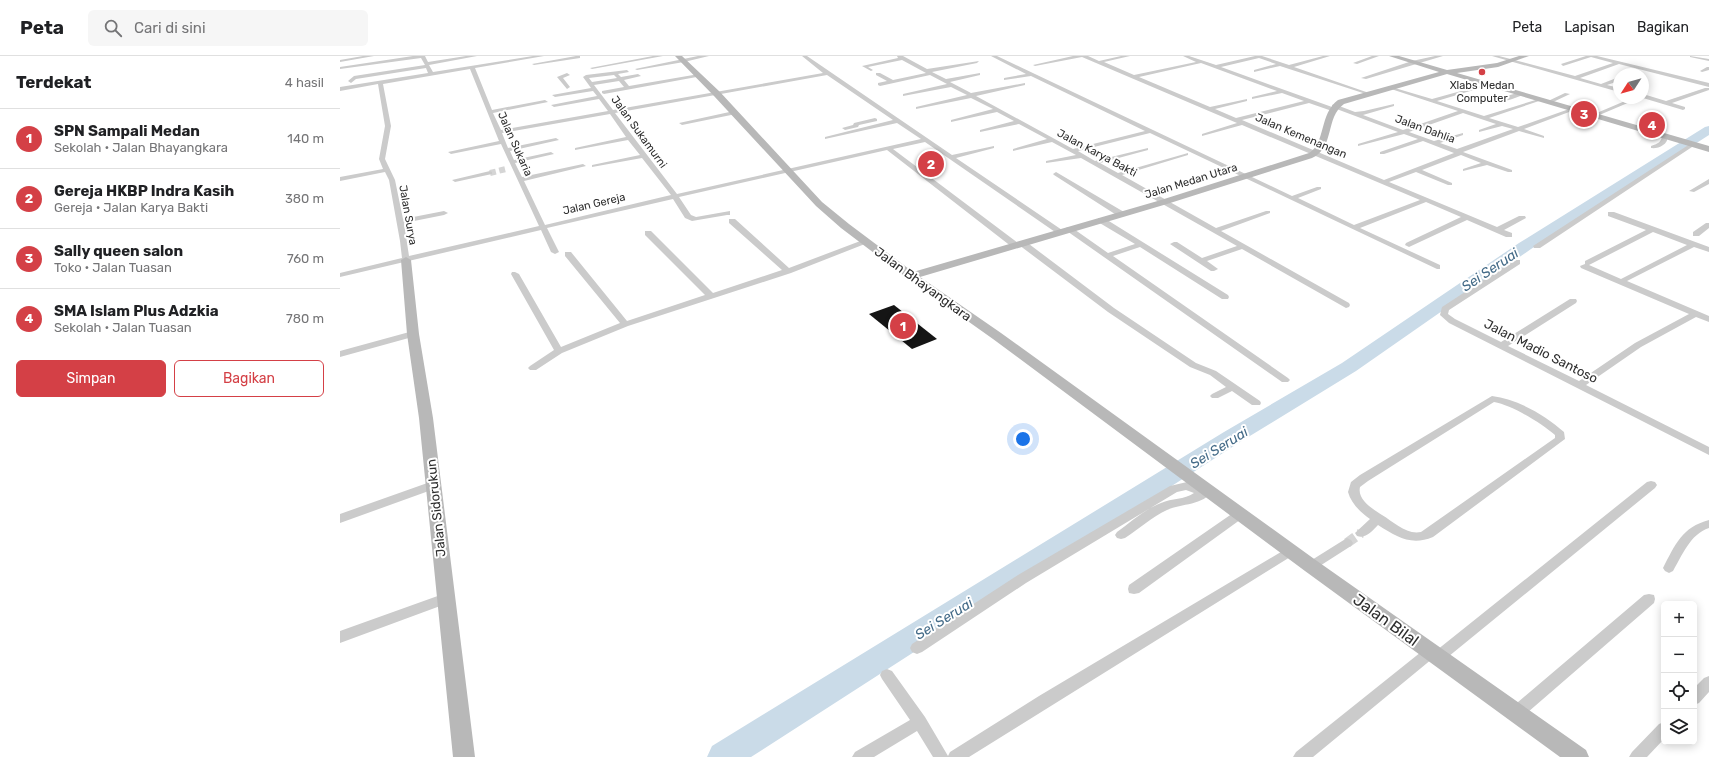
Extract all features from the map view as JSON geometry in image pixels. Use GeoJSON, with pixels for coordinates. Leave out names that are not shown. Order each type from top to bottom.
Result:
{"type":"FeatureCollection","features":[{"type":"Feature","properties":{"kind":"street"},"geometry":{"type":"LineString","coordinates":[[340,60],[372,56]]}},
{"type":"Feature","properties":{"kind":"street"},"geometry":{"type":"LineString","coordinates":[[340,73],[475,56]]}},
{"type":"Feature","properties":{"kind":"street"},"geometry":{"type":"LineString","coordinates":[[340,89],[542,56]]}},
{"type":"Feature","properties":{"kind":"street"},"geometry":{"type":"LineString","coordinates":[[527,59],[530,64],[533,64],[579,58],[578,56]]}},
{"type":"Feature","properties":{"kind":"street"},"geometry":{"type":"LineString","coordinates":[[592,68],[661,56]]}},
{"type":"Feature","properties":{"kind":"street"},"geometry":{"type":"LineString","coordinates":[[636,69],[682,59],[707,56]]}},
{"type":"Feature","properties":{"kind":"street"},"geometry":{"type":"LineString","coordinates":[[806,56],[826,74],[1106,256],[1285,380]]}},
{"type":"Feature","properties":{"kind":"street"},"geometry":{"type":"LineString","coordinates":[[993,56],[1437,267]]}},
{"type":"Feature","properties":{"kind":"street"},"geometry":{"type":"LineString","coordinates":[[1035,65],[1080,56]]}},
{"type":"Feature","properties":{"kind":"street"},"geometry":{"type":"LineString","coordinates":[[1099,59],[1128,56]]}},
{"type":"Feature","properties":{"kind":"street"},"geometry":{"type":"LineString","coordinates":[[1187,57],[1199,56]]}},
{"type":"Feature","properties":{"kind":"street"},"geometry":{"type":"LineString","coordinates":[[1216,67],[1258,56],[1367,94]]}},
{"type":"Feature","properties":{"kind":"street"},"geometry":{"type":"LineString","coordinates":[[1288,67],[1328,56]]}},
{"type":"Feature","properties":{"kind":"street"},"geometry":{"type":"LineString","coordinates":[[1355,63],[1377,56]]}},
{"type":"Feature","properties":{"kind":"street"},"geometry":{"type":"LineString","coordinates":[[1392,56],[1709,149]]}},
{"type":"Feature","properties":{"kind":"street"},"geometry":{"type":"LineString","coordinates":[[1364,78],[1414,62],[1441,56]]}},
{"type":"Feature","properties":{"kind":"street"},"geometry":{"type":"LineString","coordinates":[[1494,56],[1613,88]]}},
{"type":"Feature","properties":{"kind":"street"},"geometry":{"type":"LineString","coordinates":[[1315,154],[1319,149],[1333,107],[1340,102],[1447,72],[1498,65],[1526,56]]}},
{"type":"Feature","properties":{"kind":"street"},"geometry":{"type":"LineString","coordinates":[[1563,65],[1591,56],[1708,87]]}},
{"type":"Feature","properties":{"kind":"street"},"geometry":{"type":"LineString","coordinates":[[1608,60],[1622,56]]}},
{"type":"Feature","properties":{"kind":"street"},"geometry":{"type":"LineString","coordinates":[[1692,56],[1709,60]]}},
{"type":"Feature","properties":{"kind":"street"},"geometry":{"type":"LineString","coordinates":[[871,70],[864,66],[901,57]]}},
{"type":"Feature","properties":{"kind":"street","name":"Jalan Karya Bakti"},"geometry":{"type":"LineString","coordinates":[[901,57],[1117,175],[1346,305]]}},
{"type":"Feature","properties":{"kind":"street","name":"Jalan Kemenangan"},"geometry":{"type":"LineString","coordinates":[[1087,57],[1099,59],[1134,77],[1509,235]]}},
{"type":"Feature","properties":{"kind":"street","name":"Jalan Dahlia"},"geometry":{"type":"LineString","coordinates":[[1187,57],[1309,101],[1355,113],[1510,171]]}},
{"type":"Feature","properties":{"kind":"street","name":"Jalan Bhayangkara"},"geometry":{"type":"LineString","coordinates":[[682,59],[717,94],[818,204],[911,276],[997,336],[1202,487]]}},
{"type":"Feature","properties":{"kind":"street"},"geometry":{"type":"LineString","coordinates":[[340,68],[426,62]]}},
{"type":"Feature","properties":{"kind":"street"},"geometry":{"type":"LineString","coordinates":[[426,62],[431,74]]}},
{"type":"Feature","properties":{"kind":"street"},"geometry":{"type":"LineString","coordinates":[[351,81],[354,78],[426,62]]}},
{"type":"Feature","properties":{"kind":"street"},"geometry":{"type":"LineString","coordinates":[[880,84],[977,62]]}},
{"type":"Feature","properties":{"kind":"street"},"geometry":{"type":"LineString","coordinates":[[1134,77],[1201,62]]}},
{"type":"Feature","properties":{"kind":"street"},"geometry":{"type":"LineString","coordinates":[[1575,78],[1618,63]]}},
{"type":"Feature","properties":{"kind":"street"},"geometry":{"type":"LineString","coordinates":[[1256,70],[1281,64]]}},
{"type":"Feature","properties":{"kind":"street","name":"Jalan Sukaria"},"geometry":{"type":"LineString","coordinates":[[472,68],[506,150],[555,252]]}},
{"type":"Feature","properties":{"kind":"street"},"geometry":{"type":"LineString","coordinates":[[1702,71],[1709,68]]}},
{"type":"Feature","properties":{"kind":"street"},"geometry":{"type":"LineString","coordinates":[[592,84],[586,77],[627,71]]}},
{"type":"Feature","properties":{"kind":"street"},"geometry":{"type":"LineString","coordinates":[[611,73],[615,73],[628,88]]}},
{"type":"Feature","properties":{"kind":"street"},"geometry":{"type":"LineString","coordinates":[[567,74],[560,77],[567,87]]}},
{"type":"Feature","properties":{"kind":"street"},"geometry":{"type":"LineString","coordinates":[[499,132],[826,74]]}},
{"type":"Feature","properties":{"kind":"street"},"geometry":{"type":"LineString","coordinates":[[878,74],[891,81]]}},
{"type":"Feature","properties":{"kind":"street"},"geometry":{"type":"LineString","coordinates":[[945,81],[978,74]]}},
{"type":"Feature","properties":{"kind":"street"},"geometry":{"type":"LineString","coordinates":[[1006,79],[1032,74]]}},
{"type":"Feature","properties":{"kind":"street"},"geometry":{"type":"LineString","coordinates":[[552,90],[638,76]]}},
{"type":"Feature","properties":{"kind":"street"},"geometry":{"type":"LineString","coordinates":[[554,105],[603,95],[628,88],[699,76]]}},
{"type":"Feature","properties":{"kind":"street"},"geometry":{"type":"LineString","coordinates":[[1602,85],[1613,81]]}},
{"type":"Feature","properties":{"kind":"street","name":"Jalan Surya"},"geometry":{"type":"LineString","coordinates":[[380,82],[388,126],[382,159],[392,180],[406,260]]}},
{"type":"Feature","properties":{"kind":"street"},"geometry":{"type":"LineString","coordinates":[[555,95],[592,84]]}},
{"type":"Feature","properties":{"kind":"street","name":"Jalan Sukamurni"},"geometry":{"type":"LineString","coordinates":[[592,84],[603,95],[611,111],[630,138],[690,218],[698,219],[727,213]]}},
{"type":"Feature","properties":{"kind":"street"},"geometry":{"type":"LineString","coordinates":[[918,108],[1023,84]]}},
{"type":"Feature","properties":{"kind":"street"},"geometry":{"type":"LineString","coordinates":[[1434,100],[1488,84]]}},
{"type":"Feature","properties":{"kind":"street"},"geometry":{"type":"LineString","coordinates":[[905,95],[952,85]]}},
{"type":"Feature","properties":{"kind":"street"},"geometry":{"type":"LineString","coordinates":[[1666,103],[1708,87]]}},
{"type":"Feature","properties":{"kind":"street"},"geometry":{"type":"LineString","coordinates":[[1390,88],[1542,138]]}},
{"type":"Feature","properties":{"kind":"street"},"geometry":{"type":"LineString","coordinates":[[1254,98],[1282,91]]}},
{"type":"Feature","properties":{"kind":"street"},"geometry":{"type":"LineString","coordinates":[[1427,99],[1453,92]]}},
{"type":"Feature","properties":{"kind":"street"},"geometry":{"type":"LineString","coordinates":[[1491,100],[1500,100],[1521,94]]}},
{"type":"Feature","properties":{"kind":"street"},"geometry":{"type":"LineString","coordinates":[[1549,102],[1567,94]]}},
{"type":"Feature","properties":{"kind":"street"},"geometry":{"type":"LineString","coordinates":[[1649,98],[1683,108]]}},
{"type":"Feature","properties":{"kind":"street"},"geometry":{"type":"LineString","coordinates":[[1483,118],[1540,99]]}},
{"type":"Feature","properties":{"kind":"street"},"geometry":{"type":"LineString","coordinates":[[1209,109],[1246,100]]}},
{"type":"Feature","properties":{"kind":"street"},"geometry":{"type":"LineString","coordinates":[[1204,135],[1239,121],[1309,101]]}},
{"type":"Feature","properties":{"kind":"street"},"geometry":{"type":"LineString","coordinates":[[490,112],[545,102]]}},
{"type":"Feature","properties":{"kind":"street"},"geometry":{"type":"LineString","coordinates":[[1595,115],[1622,104]]}},
{"type":"Feature","properties":{"kind":"street"},"geometry":{"type":"LineString","coordinates":[[1355,113],[1364,113],[1392,105]]}},
{"type":"Feature","properties":{"kind":"street"},"geometry":{"type":"LineString","coordinates":[[1384,182],[1574,109]]}},
{"type":"Feature","properties":{"kind":"street"},"geometry":{"type":"LineString","coordinates":[[953,121],[997,110]]}},
{"type":"Feature","properties":{"kind":"street"},"geometry":{"type":"LineString","coordinates":[[1360,145],[1463,111]]}},
{"type":"Feature","properties":{"kind":"street"},"geometry":{"type":"LineString","coordinates":[[682,123],[734,113]]}},
{"type":"Feature","properties":{"kind":"street"},"geometry":{"type":"LineString","coordinates":[[892,116],[827,135],[898,120]]}},
{"type":"Feature","properties":{"kind":"street"},"geometry":{"type":"LineString","coordinates":[[982,131],[1018,122]]}},
{"type":"Feature","properties":{"kind":"street"},"geometry":{"type":"LineString","coordinates":[[1481,131],[1501,124]]}},
{"type":"Feature","properties":{"kind":"street"},"geometry":{"type":"LineString","coordinates":[[1200,128],[1211,132]]}},
{"type":"Feature","properties":{"kind":"street"},"geometry":{"type":"LineString","coordinates":[[1071,151],[1151,131]]}},
{"type":"Feature","properties":{"kind":"street"},"geometry":{"type":"LineString","coordinates":[[1434,143],[1461,134]]}},
{"type":"Feature","properties":{"kind":"street"},"geometry":{"type":"LineString","coordinates":[[1653,148],[1665,140],[1665,136]]}},
{"type":"Feature","properties":{"kind":"street"},"geometry":{"type":"LineString","coordinates":[[577,149],[630,138]]}},
{"type":"Feature","properties":{"kind":"street"},"geometry":{"type":"LineString","coordinates":[[1382,153],[1423,139]]}},
{"type":"Feature","properties":{"kind":"street"},"geometry":{"type":"LineString","coordinates":[[506,150],[556,140]]}},
{"type":"Feature","properties":{"kind":"street","name":"Jalan Gereja"},"geometry":{"type":"LineString","coordinates":[[340,275],[787,170],[926,140]]}},
{"type":"Feature","properties":{"kind":"street"},"geometry":{"type":"LineString","coordinates":[[1015,150],[1051,140]]}},
{"type":"Feature","properties":{"kind":"street"},"geometry":{"type":"LineString","coordinates":[[451,152],[503,142]]}},
{"type":"Feature","properties":{"kind":"street"},"geometry":{"type":"LineString","coordinates":[[1537,246],[1692,144]]}},
{"type":"Feature","properties":{"kind":"street"},"geometry":{"type":"LineString","coordinates":[[952,157],[992,146]]}},
{"type":"Feature","properties":{"kind":"street"},"geometry":{"type":"LineString","coordinates":[[888,148],[1111,310],[1193,365],[1213,373],[1256,403]]}},
{"type":"Feature","properties":{"kind":"street"},"geometry":{"type":"LineString","coordinates":[[1094,163],[1146,149]]}},
{"type":"Feature","properties":{"kind":"street"},"geometry":{"type":"LineString","coordinates":[[506,169],[513,165],[551,154]]}},
{"type":"Feature","properties":{"kind":"street"},"geometry":{"type":"LineString","coordinates":[[1117,175],[1186,154]]}},
{"type":"Feature","properties":{"kind":"street","name":"Jalan Medan Utara"},"geometry":{"type":"LineString","coordinates":[[911,276],[1164,202],[1315,154]]}},
{"type":"Feature","properties":{"kind":"street"},"geometry":{"type":"LineString","coordinates":[[594,166],[644,156]]}},
{"type":"Feature","properties":{"kind":"street"},"geometry":{"type":"LineString","coordinates":[[1048,162],[1080,156]]}},
{"type":"Feature","properties":{"kind":"street"},"geometry":{"type":"LineString","coordinates":[[1464,170],[1486,162]]}},
{"type":"Feature","properties":{"kind":"street"},"geometry":{"type":"LineString","coordinates":[[520,180],[583,166]]}},
{"type":"Feature","properties":{"kind":"street"},"geometry":{"type":"LineString","coordinates":[[340,179],[386,170]]}},
{"type":"Feature","properties":{"kind":"street"},"geometry":{"type":"LineString","coordinates":[[1416,170],[1450,184]]}},
{"type":"Feature","properties":{"kind":"street"},"geometry":{"type":"LineString","coordinates":[[455,180],[490,173]]}},
{"type":"Feature","properties":{"kind":"street"},"geometry":{"type":"LineString","coordinates":[[1056,174],[1121,214]]}},
{"type":"Feature","properties":{"kind":"street"},"geometry":{"type":"LineString","coordinates":[[1692,191],[1709,181]]}},
{"type":"Feature","properties":{"kind":"street"},"geometry":{"type":"LineString","coordinates":[[1292,198],[1319,188]]}},
{"type":"Feature","properties":{"kind":"street"},"geometry":{"type":"LineString","coordinates":[[1355,227],[1426,200]]}},
{"type":"Feature","properties":{"kind":"street"},"geometry":{"type":"LineString","coordinates":[[1215,231],[1268,212]]}},
{"type":"Feature","properties":{"kind":"street"},"geometry":{"type":"LineString","coordinates":[[400,222],[444,213]]}},
{"type":"Feature","properties":{"kind":"street"},"geometry":{"type":"LineString","coordinates":[[1611,214],[1709,250]]}},
{"type":"Feature","properties":{"kind":"street"},"geometry":{"type":"LineString","coordinates":[[1407,243],[1464,215]]}},
{"type":"Feature","properties":{"kind":"street"},"geometry":{"type":"LineString","coordinates":[[1498,230],[1522,218]]}},
{"type":"Feature","properties":{"kind":"street"},"geometry":{"type":"LineString","coordinates":[[1101,220],[1225,297]]}},
{"type":"Feature","properties":{"kind":"street"},"geometry":{"type":"LineString","coordinates":[[732,221],[788,271]]}},
{"type":"Feature","properties":{"kind":"street"},"geometry":{"type":"LineString","coordinates":[[1696,234],[1709,224]]}},
{"type":"Feature","properties":{"kind":"street"},"geometry":{"type":"LineString","coordinates":[[1653,229],[1588,264],[1709,319]]}},
{"type":"Feature","properties":{"kind":"street"},"geometry":{"type":"LineString","coordinates":[[648,233],[711,296]]}},
{"type":"Feature","properties":{"kind":"street"},"geometry":{"type":"LineString","coordinates":[[533,368],[559,351],[625,324],[788,271],[866,242]]}},
{"type":"Feature","properties":{"kind":"street"},"geometry":{"type":"LineString","coordinates":[[1174,244],[1214,270]]}},
{"type":"Feature","properties":{"kind":"street"},"geometry":{"type":"LineString","coordinates":[[1584,266],[1625,280],[1694,244]]}},
{"type":"Feature","properties":{"kind":"street"},"geometry":{"type":"LineString","coordinates":[[1106,256],[1140,245]]}},
{"type":"Feature","properties":{"kind":"street"},"geometry":{"type":"LineString","coordinates":[[1200,261],[1242,247]]}},
{"type":"Feature","properties":{"kind":"street"},"geometry":{"type":"LineString","coordinates":[[568,254],[625,324]]}},
{"type":"Feature","properties":{"kind":"street","name":"Jalan Sidorukun"},"geometry":{"type":"LineString","coordinates":[[406,260],[413,334],[426,418],[464,757]]}},
{"type":"Feature","properties":{"kind":"street","name":"Jalan Madio Santoso"},"geometry":{"type":"LineString","coordinates":[[1517,262],[1446,309],[1444,315],[1452,321],[1709,451]]}},
{"type":"Feature","properties":{"kind":"street"},"geometry":{"type":"LineString","coordinates":[[515,274],[559,351]]}},
{"type":"Feature","properties":{"kind":"street"},"geometry":{"type":"LineString","coordinates":[[1502,346],[1572,301]]}},
{"type":"Feature","properties":{"kind":"street"},"geometry":{"type":"LineString","coordinates":[[1580,385],[1638,345],[1696,313]]}},
{"type":"Feature","properties":{"kind":"street"},"geometry":{"type":"LineString","coordinates":[[340,354],[413,334]]}},
{"type":"Feature","properties":{"kind":"street"},"geometry":{"type":"LineString","coordinates":[[1215,396],[1233,387]]}},
{"type":"Feature","properties":{"kind":"street"},"geometry":{"type":"LineString","coordinates":[[1495,399],[1507,402],[1552,427],[1560,434],[1560,439],[1429,534],[1422,537],[1407,535],[1392,528],[1379,518],[1361,506],[1356,500],[1354,495],[1355,485],[1489,401],[1495,399]]}},
{"type":"Feature","properties":{"kind":"street"},"geometry":{"type":"LineString","coordinates":[[340,519],[433,485]]}},
{"type":"Feature","properties":{"kind":"street"},"geometry":{"type":"LineString","coordinates":[[1302,757],[1651,485]]}},
{"type":"Feature","properties":{"kind":"street"},"geometry":{"type":"LineString","coordinates":[[917,648],[1022,579],[1174,489],[1187,486],[1202,487]]}},
{"type":"Feature","properties":{"kind":"street"},"geometry":{"type":"LineString","coordinates":[[1121,535],[1165,506],[1192,500],[1202,487]]}},
{"type":"Feature","properties":{"kind":"street","name":"Jalan Bilal"},"geometry":{"type":"LineString","coordinates":[[1202,487],[1578,757]]}},
{"type":"Feature","properties":{"kind":"street"},"geometry":{"type":"LineString","coordinates":[[1134,589],[1240,514]]}},
{"type":"Feature","properties":{"kind":"street"},"geometry":{"type":"LineString","coordinates":[[1361,532],[1379,518]]}},
{"type":"Feature","properties":{"kind":"street"},"geometry":{"type":"LineString","coordinates":[[1670,568],[1689,534],[1703,525],[1709,524]]}},
{"type":"Feature","properties":{"kind":"street"},"geometry":{"type":"LineString","coordinates":[[1311,566],[1347,543]]}},
{"type":"Feature","properties":{"kind":"street"},"geometry":{"type":"LineString","coordinates":[[955,757],[1044,701],[1291,551]]}},
{"type":"Feature","properties":{"kind":"street"},"geometry":{"type":"LineString","coordinates":[[340,637],[446,598]]}},
{"type":"Feature","properties":{"kind":"street"},"geometry":{"type":"LineString","coordinates":[[1516,713],[1649,599]]}},
{"type":"Feature","properties":{"kind":"street"},"geometry":{"type":"LineString","coordinates":[[887,675],[920,722],[941,757]]}},
{"type":"Feature","properties":{"kind":"street"},"geometry":{"type":"LineString","coordinates":[[1697,695],[1709,682]]}},
{"type":"Feature","properties":{"kind":"street"},"geometry":{"type":"LineString","coordinates":[[860,757],[920,722]]}},
{"type":"Feature","properties":{"kind":"street"},"geometry":{"type":"LineString","coordinates":[[1637,757],[1661,732]]}},
{"type":"Feature","properties":{"kind":"building"},"geometry":{"type":"Polygon","coordinates":[[[894,305],[937,339],[912,349],[869,314],[894,305]]]}},
{"type":"Feature","properties":{"kind":"waterway","name":"Sei Seruai"},"geometry":{"type":"LineString","coordinates":[[723,757],[1232,437],[1349,367],[1525,246],[1709,130]]}},
{"type":"Feature","properties":{"kind":"tunnel"},"geometry":{"type":"LineString","coordinates":[[490,173],[506,169]]}},
{"type":"Feature","properties":{"kind":"tunnel"},"geometry":{"type":"LineString","coordinates":[[1347,543],[1361,533]]}},
{"type":"Feature","properties":{"kind":"place","name":"Xlabs Medan Computer"},"geometry":{"type":"Point","coordinates":[1482,72]}},
{"type":"Feature","properties":{"kind":"place","name":"Sally queen salon"},"geometry":{"type":"Point","coordinates":[1584,114]}},
{"type":"Feature","properties":{"kind":"place","name":"SMA Islam Plus Adzkia"},"geometry":{"type":"Point","coordinates":[1652,125]}},
{"type":"Feature","properties":{"kind":"place","name":"Gereja HKBP Indra Kasih"},"geometry":{"type":"Point","coordinates":[931,164]}},
{"type":"Feature","properties":{"kind":"place","name":"SPN Sampali Medan"},"geometry":{"type":"Point","coordinates":[903,326]}}]}
